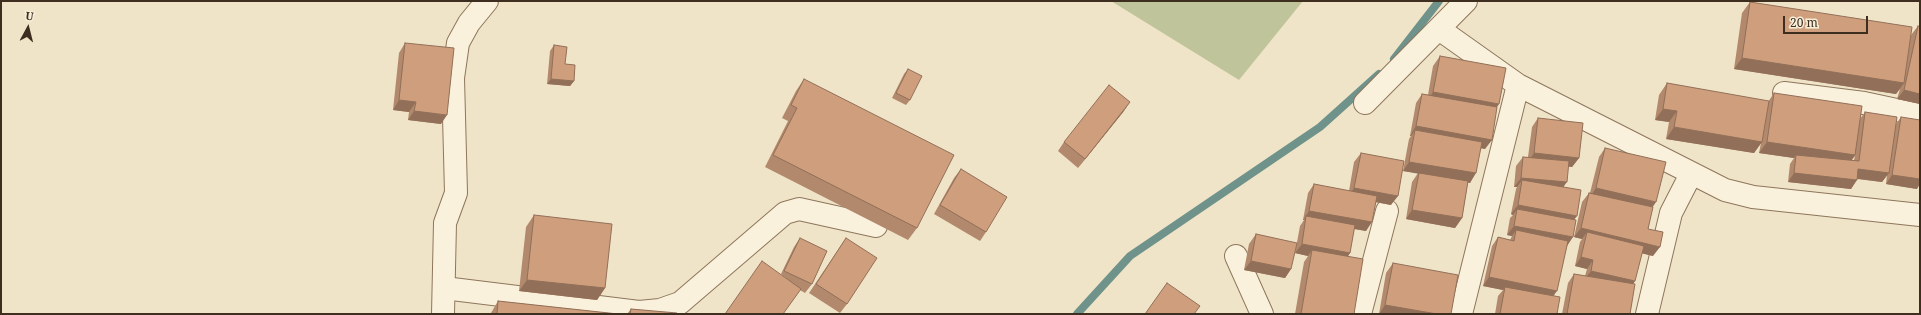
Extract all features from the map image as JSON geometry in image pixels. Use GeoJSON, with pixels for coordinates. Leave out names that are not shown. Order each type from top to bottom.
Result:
{"type":"FeatureCollection","features":[{"type":"Feature","properties":{"kind":"street"},"geometry":{"type":"LineString","coordinates":[[443,314],[445,223],[456,193],[453,78],[458,43],[469,23],[487,1]]}},
{"type":"Feature","properties":{"kind":"street"},"geometry":{"type":"LineString","coordinates":[[1365,103],[1439,30],[1466,1]]}},
{"type":"Feature","properties":{"kind":"street"},"geometry":{"type":"LineString","coordinates":[[1439,30],[1518,85],[1725,190],[1753,197],[1920,215]]}},
{"type":"Feature","properties":{"kind":"street"},"geometry":{"type":"LineString","coordinates":[[1461,314],[1518,85]]}},
{"type":"Feature","properties":{"kind":"street"},"geometry":{"type":"LineString","coordinates":[[1784,93],[1864,103],[1920,115]]}},
{"type":"Feature","properties":{"kind":"street"},"geometry":{"type":"LineString","coordinates":[[1647,314],[1671,212],[1691,174]]}},
{"type":"Feature","properties":{"kind":"street"},"geometry":{"type":"LineString","coordinates":[[444,288],[639,312],[660,310],[680,303],[785,213],[799,209],[876,226]]}},
{"type":"Feature","properties":{"kind":"street"},"geometry":{"type":"LineString","coordinates":[[1360,314],[1387,211]]}},
{"type":"Feature","properties":{"kind":"street"},"geometry":{"type":"LineString","coordinates":[[1236,256],[1262,314]]}},
{"type":"Feature","properties":{"kind":"green space"},"geometry":{"type":"Polygon","coordinates":[[[1111,1],[1303,1],[1239,80],[1111,1]]]}},
{"type":"Feature","properties":{"kind":"building"},"geometry":{"type":"Polygon","coordinates":[[[1750,2],[1912,27],[1904,83],[1742,58],[1750,2]]]}},
{"type":"Feature","properties":{"kind":"building"},"geometry":{"type":"Polygon","coordinates":[[[1918,26],[1920,27],[1920,94],[1904,90],[1918,26]]]}},
{"type":"Feature","properties":{"kind":"building"},"geometry":{"type":"Polygon","coordinates":[[[405,43],[454,48],[447,115],[414,111],[416,102],[399,100],[405,43]]]}},
{"type":"Feature","properties":{"kind":"building"},"geometry":{"type":"Polygon","coordinates":[[[554,45],[567,47],[565,64],[575,65],[574,81],[551,79],[554,45]]]}},
{"type":"Feature","properties":{"kind":"building"},"geometry":{"type":"Polygon","coordinates":[[[1440,56],[1506,68],[1499,104],[1433,92],[1440,56]]]}},
{"type":"Feature","properties":{"kind":"building"},"geometry":{"type":"Polygon","coordinates":[[[908,69],[922,76],[910,100],[896,93],[908,69]]]}},
{"type":"Feature","properties":{"kind":"building"},"geometry":{"type":"Polygon","coordinates":[[[804,79],[954,155],[917,228],[773,155],[797,108],[791,105],[804,79]]]}},
{"type":"Feature","properties":{"kind":"building"},"geometry":{"type":"Polygon","coordinates":[[[1667,83],[1769,101],[1762,142],[1674,127],[1677,111],[1663,109],[1667,83]]]}},
{"type":"Feature","properties":{"kind":"building"},"geometry":{"type":"Polygon","coordinates":[[[1109,85],[1130,102],[1085,159],[1064,142],[1109,85]]]}},
{"type":"Feature","properties":{"kind":"building"},"geometry":{"type":"Polygon","coordinates":[[[1774,93],[1862,106],[1855,155],[1767,142],[1774,93]]]}},
{"type":"Feature","properties":{"kind":"building"},"geometry":{"type":"Polygon","coordinates":[[[1422,94],[1497,107],[1492,140],[1416,126],[1422,94]]]}},
{"type":"Feature","properties":{"kind":"building"},"geometry":{"type":"Polygon","coordinates":[[[1865,112],[1897,117],[1889,173],[1858,169],[1857,180],[1794,173],[1796,155],[1859,161],[1865,112]]]}},
{"type":"Feature","properties":{"kind":"building"},"geometry":{"type":"Polygon","coordinates":[[[1901,117],[1920,120],[1920,179],[1892,175],[1901,117]]]}},
{"type":"Feature","properties":{"kind":"building"},"geometry":{"type":"Polygon","coordinates":[[[1538,118],[1583,123],[1579,158],[1534,153],[1538,118]]]}},
{"type":"Feature","properties":{"kind":"building"},"geometry":{"type":"Polygon","coordinates":[[[1415,130],[1482,142],[1476,173],[1409,162],[1415,130]]]}},
{"type":"Feature","properties":{"kind":"building"},"geometry":{"type":"Polygon","coordinates":[[[1605,148],[1666,162],[1656,202],[1596,188],[1605,148]]]}},
{"type":"Feature","properties":{"kind":"building"},"geometry":{"type":"Polygon","coordinates":[[[1361,153],[1404,161],[1398,196],[1354,188],[1361,153]]]}},
{"type":"Feature","properties":{"kind":"building"},"geometry":{"type":"Polygon","coordinates":[[[1523,157],[1569,161],[1567,182],[1521,178],[1523,157]]]}},
{"type":"Feature","properties":{"kind":"building"},"geometry":{"type":"Polygon","coordinates":[[[961,169],[1007,197],[986,232],[940,205],[961,169]]]}},
{"type":"Feature","properties":{"kind":"building"},"geometry":{"type":"Polygon","coordinates":[[[1419,173],[1468,181],[1462,218],[1412,210],[1419,173]]]}},
{"type":"Feature","properties":{"kind":"building"},"geometry":{"type":"Polygon","coordinates":[[[1522,180],[1581,190],[1577,216],[1518,205],[1522,180]]]}},
{"type":"Feature","properties":{"kind":"building"},"geometry":{"type":"Polygon","coordinates":[[[1314,184],[1377,196],[1372,222],[1309,211],[1314,184]]]}},
{"type":"Feature","properties":{"kind":"building"},"geometry":{"type":"Polygon","coordinates":[[[1589,193],[1653,207],[1648,229],[1663,232],[1660,247],[1581,228],[1589,193]]]}},
{"type":"Feature","properties":{"kind":"building"},"geometry":{"type":"Polygon","coordinates":[[[1517,209],[1576,220],[1573,237],[1514,226],[1517,209]]]}},
{"type":"Feature","properties":{"kind":"building"},"geometry":{"type":"Polygon","coordinates":[[[534,215],[612,224],[605,288],[527,280],[534,215]]]}},
{"type":"Feature","properties":{"kind":"building"},"geometry":{"type":"Polygon","coordinates":[[[1306,216],[1355,225],[1350,253],[1302,244],[1306,216]]]}},
{"type":"Feature","properties":{"kind":"building"},"geometry":{"type":"Polygon","coordinates":[[[1516,230],[1568,241],[1557,291],[1489,277],[1498,237],[1514,241],[1516,230]]]}},
{"type":"Feature","properties":{"kind":"building"},"geometry":{"type":"Polygon","coordinates":[[[1587,232],[1644,246],[1635,281],[1591,271],[1593,260],[1581,257],[1587,232]]]}},
{"type":"Feature","properties":{"kind":"building"},"geometry":{"type":"Polygon","coordinates":[[[1256,234],[1297,243],[1291,269],[1251,261],[1256,234]]]}},
{"type":"Feature","properties":{"kind":"building"},"geometry":{"type":"Polygon","coordinates":[[[800,238],[827,251],[812,284],[784,271],[800,238]]]}},
{"type":"Feature","properties":{"kind":"building"},"geometry":{"type":"Polygon","coordinates":[[[846,238],[877,258],[847,304],[816,284],[846,238]]]}},
{"type":"Feature","properties":{"kind":"building"},"geometry":{"type":"Polygon","coordinates":[[[1312,250],[1363,259],[1354,314],[1301,314],[1312,250]]]}},
{"type":"Feature","properties":{"kind":"building"},"geometry":{"type":"Polygon","coordinates":[[[762,261],[801,289],[783,314],[725,314],[762,261]]]}},
{"type":"Feature","properties":{"kind":"building"},"geometry":{"type":"Polygon","coordinates":[[[1393,263],[1458,275],[1451,314],[1437,314],[1385,305],[1393,263]]]}},
{"type":"Feature","properties":{"kind":"building"},"geometry":{"type":"Polygon","coordinates":[[[1574,274],[1635,284],[1630,314],[1567,314],[1574,274]]]}},
{"type":"Feature","properties":{"kind":"building"},"geometry":{"type":"Polygon","coordinates":[[[1167,283],[1200,306],[1194,314],[1145,314],[1167,283]]]}},
{"type":"Feature","properties":{"kind":"building"},"geometry":{"type":"Polygon","coordinates":[[[1505,287],[1560,297],[1557,314],[1500,314],[1505,287]]]}},
{"type":"Feature","properties":{"kind":"building"},"geometry":{"type":"Polygon","coordinates":[[[498,301],[618,314],[497,314],[498,301]]]}},
{"type":"Feature","properties":{"kind":"building"},"geometry":{"type":"Polygon","coordinates":[[[631,309],[677,313],[677,314],[630,314],[631,309]]]}},
{"type":"Feature","properties":{"kind":"waterway"},"geometry":{"type":"LineString","coordinates":[[1394,59],[1439,1]]}},
{"type":"Feature","properties":{"kind":"waterway"},"geometry":{"type":"LineString","coordinates":[[1077,314],[1130,256],[1320,127],[1379,74]]}}]}
